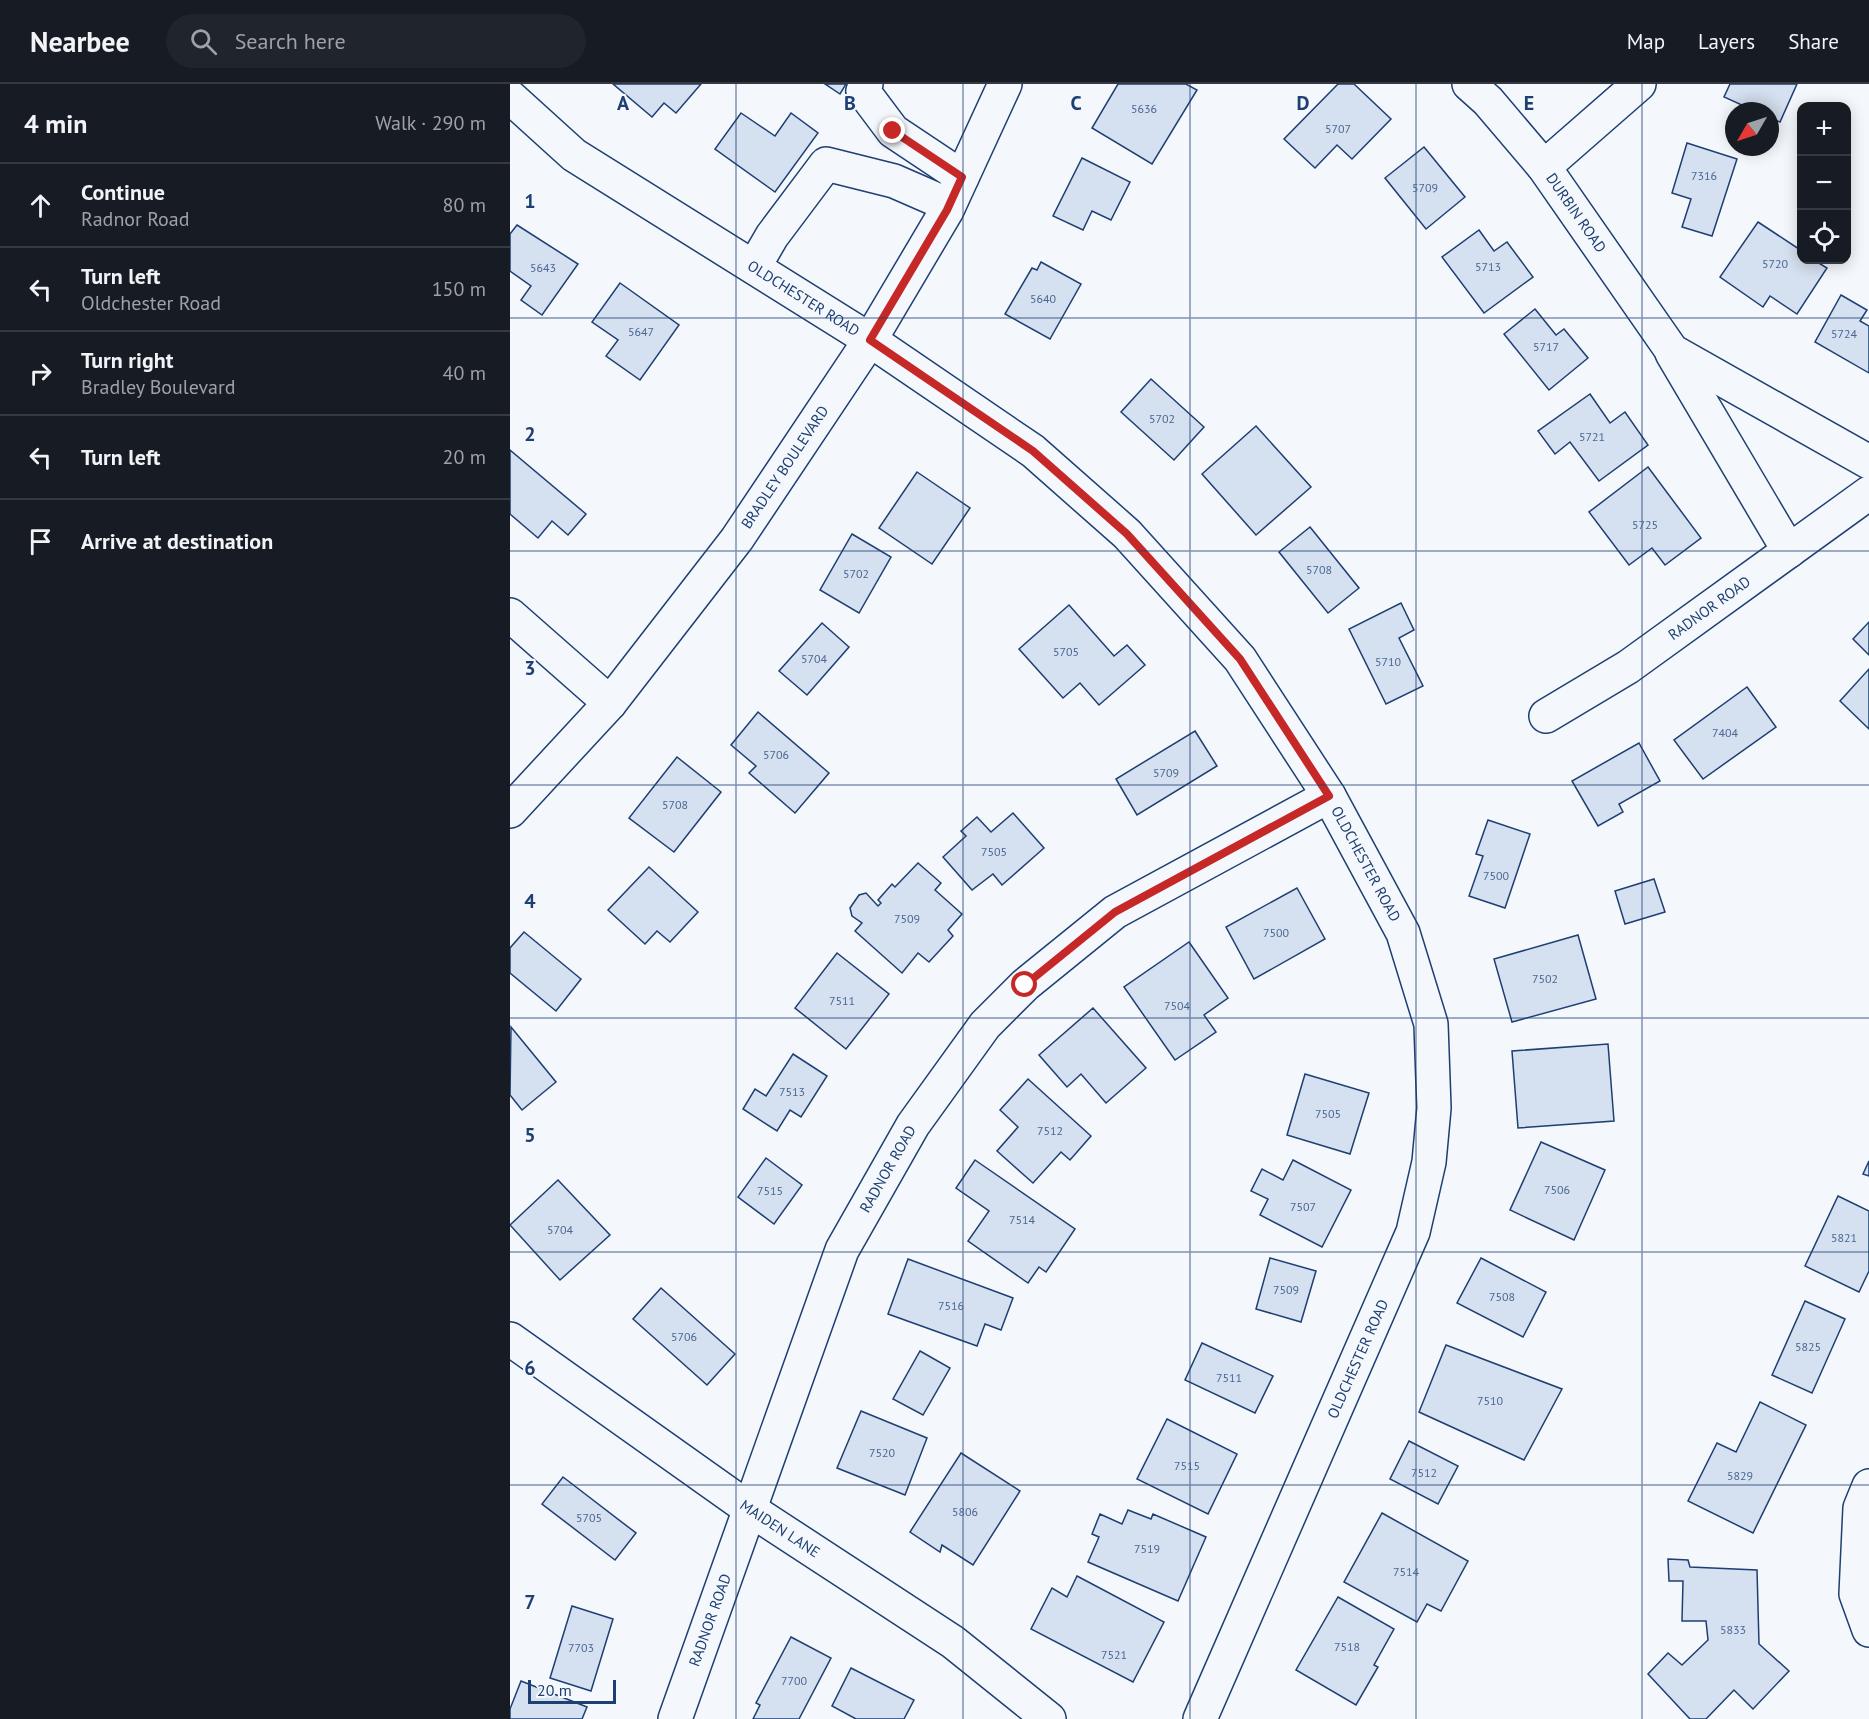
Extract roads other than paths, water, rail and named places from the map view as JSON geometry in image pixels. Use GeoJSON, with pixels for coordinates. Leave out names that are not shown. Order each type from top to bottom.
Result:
{"type":"FeatureCollection","features":[{"type":"Feature","properties":{"kind":"street"},"geometry":{"type":"LineString","coordinates":[[866,84],[863,91],[893,131],[956,191]]}},
{"type":"Feature","properties":{"kind":"street","name":"BRADLEY BOULEVARD"},"geometry":{"type":"LineString","coordinates":[[510,812],[610,703],[737,539],[870,340],[956,191],[1005,84]]}},
{"type":"Feature","properties":{"kind":"street","name":"DURBIN ROAD"},"geometry":{"type":"LineString","coordinates":[[1469,84],[1488,101],[1544,167],[1671,351],[1789,551]]}},
{"type":"Feature","properties":{"kind":"street"},"geometry":{"type":"LineString","coordinates":[[1544,167],[1639,84]]}},
{"type":"Feature","properties":{"kind":"street","name":"OLDCHESTER ROAD"},"geometry":{"type":"LineString","coordinates":[[510,97],[574,155],[870,340],[1033,451],[1127,534],[1240,659],[1329,796],[1404,933],[1431,1024],[1434,1108],[1429,1162],[1413,1232],[1200,1719]]}},
{"type":"Feature","properties":{"kind":"street"},"geometry":{"type":"LineString","coordinates":[[754,267],[772,236],[826,164],[894,181],[956,191]]}},
{"type":"Feature","properties":{"kind":"street","name":"DURBIN ROAD"},"geometry":{"type":"LineString","coordinates":[[1671,351],[1869,462]]}},
{"type":"Feature","properties":{"kind":"street","name":"RADNOR ROAD"},"geometry":{"type":"LineString","coordinates":[[1546,716],[1628,667],[1869,493]]}},
{"type":"Feature","properties":{"kind":"street"},"geometry":{"type":"LineString","coordinates":[[510,615],[610,703]]}},
{"type":"Feature","properties":{"kind":"street","name":"RADNOR ROAD"},"geometry":{"type":"LineString","coordinates":[[675,1719],[842,1250],[913,1125],[985,1025],[1025,985],[1115,912],[1329,796]]}},
{"type":"Feature","properties":{"kind":"street","name":"MAIDEN LANE"},"geometry":{"type":"LineString","coordinates":[[510,1339],[751,1510],[953,1642],[1049,1719]]}},
{"type":"Feature","properties":{"kind":"street"},"geometry":{"type":"LineString","coordinates":[[1869,1486],[1860,1508],[1856,1594],[1869,1630]]}}]}
